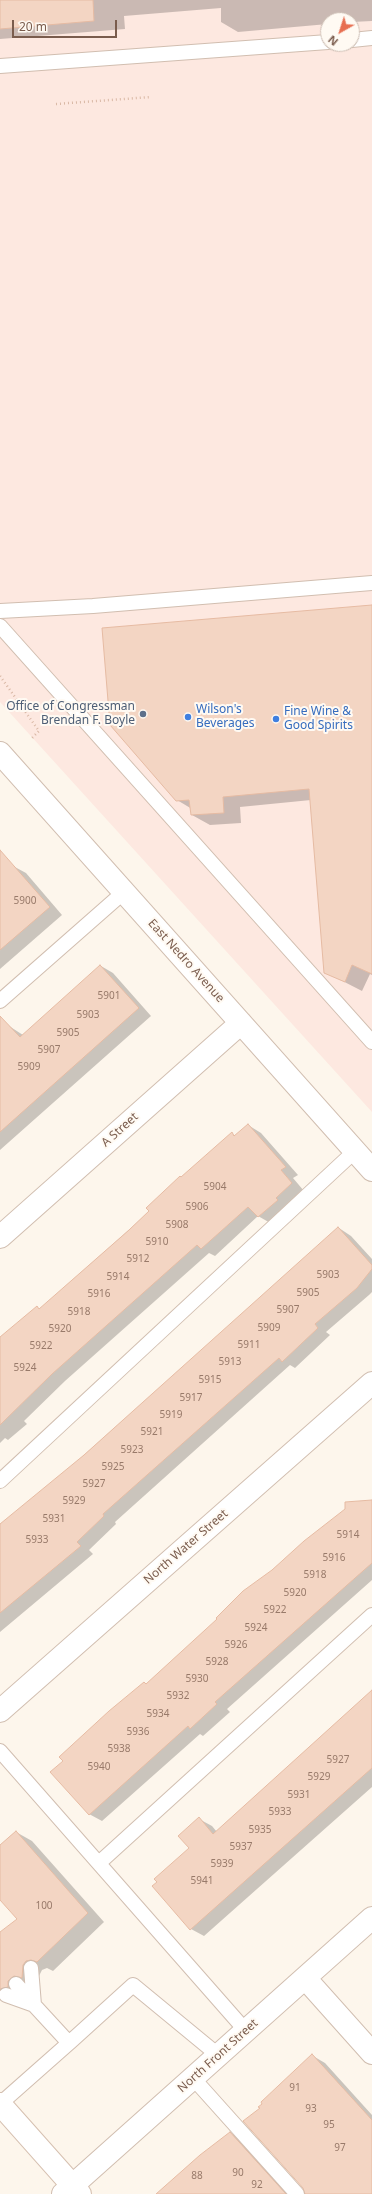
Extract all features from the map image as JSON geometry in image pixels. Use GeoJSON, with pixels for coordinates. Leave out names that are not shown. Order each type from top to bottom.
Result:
{"type":"FeatureCollection","features":[{"type":"Feature","properties":{"kind":"street","name":"East Nedro Avenue"},"geometry":{"type":"LineString","coordinates":[[3,762],[124,892],[372,1170]]}},
{"type":"Feature","properties":{"kind":"street","name":"A Street"},"geometry":{"type":"LineString","coordinates":[[0,1238],[241,1023]]}},
{"type":"Feature","properties":{"kind":"street","name":"North Water Street"},"geometry":{"type":"LineString","coordinates":[[0,1711],[372,1383]]}},
{"type":"Feature","properties":{"kind":"street","name":"North Front Street"},"geometry":{"type":"LineString","coordinates":[[72,2191],[218,2055],[372,1918]]}},
{"type":"Feature","properties":{"kind":"street"},"geometry":{"type":"LineString","coordinates":[[305,1978],[372,2053]]}},
{"type":"Feature","properties":{"kind":"street"},"geometry":{"type":"LineString","coordinates":[[0,2104],[72,2191]]}},
{"type":"Feature","properties":{"kind":"lane"},"geometry":{"type":"LineString","coordinates":[[360,39],[372,38]]}},
{"type":"Feature","properties":{"kind":"lane"},"geometry":{"type":"LineString","coordinates":[[0,66],[320,43]]}},
{"type":"Feature","properties":{"kind":"lane"},"geometry":{"type":"LineString","coordinates":[[0,611],[93,606],[372,583]]}},
{"type":"Feature","properties":{"kind":"lane"},"geometry":{"type":"LineString","coordinates":[[0,626],[372,1042]]}},
{"type":"Feature","properties":{"kind":"lane"},"geometry":{"type":"LineString","coordinates":[[0,1001],[124,892]]}},
{"type":"Feature","properties":{"kind":"lane"},"geometry":{"type":"LineString","coordinates":[[0,1481],[355,1150]]}},
{"type":"Feature","properties":{"kind":"lane"},"geometry":{"type":"LineString","coordinates":[[99,1863],[372,1615]]}},
{"type":"Feature","properties":{"kind":"lane"},"geometry":{"type":"LineString","coordinates":[[0,1751],[246,2031]]}},
{"type":"Feature","properties":{"kind":"lane"},"geometry":{"type":"LineString","coordinates":[[31,1968],[34,2005]]}},
{"type":"Feature","properties":{"kind":"lane"},"geometry":{"type":"LineString","coordinates":[[16,1984],[68,2043]]}},
{"type":"Feature","properties":{"kind":"lane"},"geometry":{"type":"LineString","coordinates":[[0,2104],[133,1985],[218,2055]]}},
{"type":"Feature","properties":{"kind":"lane"},"geometry":{"type":"LineString","coordinates":[[6,1995],[34,2005]]}},
{"type":"Feature","properties":{"kind":"lane"},"geometry":{"type":"LineString","coordinates":[[194,2078],[297,2194]]}},
{"type":"Feature","properties":{"kind":"path"},"geometry":{"type":"LineString","coordinates":[[56,104],[151,97]]}},
{"type":"Feature","properties":{"kind":"path"},"geometry":{"type":"LineString","coordinates":[[0,676],[39,731],[31,739]]}},
{"type":"Feature","properties":{"kind":"shaded area"},"geometry":{"type":"Polygon","coordinates":[[[0,0],[372,0],[372,1112],[0,702],[0,0]]]}},
{"type":"Feature","properties":{"kind":"building"},"geometry":{"type":"Polygon","coordinates":[[[0,0],[93,0],[94,21],[0,29],[0,0]]]}},
{"type":"Feature","properties":{"kind":"building"},"geometry":{"type":"Polygon","coordinates":[[[372,605],[372,974],[352,965],[345,982],[324,973],[309,789],[223,797],[224,813],[191,815],[189,800],[176,801],[110,725],[102,628],[372,605]]]}},
{"type":"Feature","properties":{"kind":"building"},"geometry":{"type":"Polygon","coordinates":[[[0,850],[50,907],[0,950],[0,850]]]}},
{"type":"Feature","properties":{"kind":"building"},"geometry":{"type":"Polygon","coordinates":[[[100,965],[139,1008],[0,1132],[0,1016],[20,1037],[100,965]]]}},
{"type":"Feature","properties":{"kind":"building"},"geometry":{"type":"Polygon","coordinates":[[[248,1124],[286,1167],[281,1170],[292,1183],[276,1198],[278,1200],[258,1217],[248,1207],[201,1249],[197,1245],[52,1374],[0,1425],[0,1337],[37,1306],[39,1309],[129,1230],[149,1211],[146,1208],[180,1176],[181,1177],[232,1132],[234,1136],[248,1124]]]}},
{"type":"Feature","properties":{"kind":"building"},"geometry":{"type":"Polygon","coordinates":[[[338,1227],[372,1265],[372,1269],[357,1288],[315,1324],[318,1328],[282,1362],[279,1358],[103,1514],[104,1516],[77,1542],[81,1546],[0,1613],[0,1524],[84,1455],[338,1227]]]}},
{"type":"Feature","properties":{"kind":"building"},"geometry":{"type":"Polygon","coordinates":[[[372,1500],[372,1563],[215,1702],[217,1704],[190,1729],[188,1726],[89,1815],[50,1772],[63,1761],[59,1757],[109,1711],[144,1682],[146,1684],[217,1619],[216,1618],[243,1591],[272,1570],[304,1541],[345,1509],[345,1502],[372,1500]]]}},
{"type":"Feature","properties":{"kind":"building"},"geometry":{"type":"Polygon","coordinates":[[[372,1690],[372,1768],[190,1930],[152,1886],[157,1882],[154,1879],[189,1848],[178,1836],[199,1817],[213,1834],[372,1690]]]}},
{"type":"Feature","properties":{"kind":"building"},"geometry":{"type":"Polygon","coordinates":[[[16,1831],[88,1913],[37,1962],[31,1960],[26,1961],[23,1965],[22,1978],[14,1976],[8,1981],[8,1987],[0,1989],[0,1932],[17,1919],[0,1900],[0,1845],[16,1831]]]}},
{"type":"Feature","properties":{"kind":"building"},"geometry":{"type":"Polygon","coordinates":[[[312,2054],[372,2120],[372,2194],[305,2194],[303,2188],[243,2121],[260,2108],[258,2107],[262,2104],[261,2102],[312,2054]]]}},
{"type":"Feature","properties":{"kind":"building"},"geometry":{"type":"Polygon","coordinates":[[[230,2132],[286,2194],[156,2194],[200,2155],[230,2132]]]}},
{"type":"Feature","properties":{"kind":"place","name":"Office of Congressman Brendan F. Boyle"},"geometry":{"type":"Point","coordinates":[143,714]}},
{"type":"Feature","properties":{"kind":"place","name":"Wilson's Beverages"},"geometry":{"type":"Point","coordinates":[188,717]}},
{"type":"Feature","properties":{"kind":"place","name":"Fine Wine & Good Spirits"},"geometry":{"type":"Point","coordinates":[276,719]}}]}
